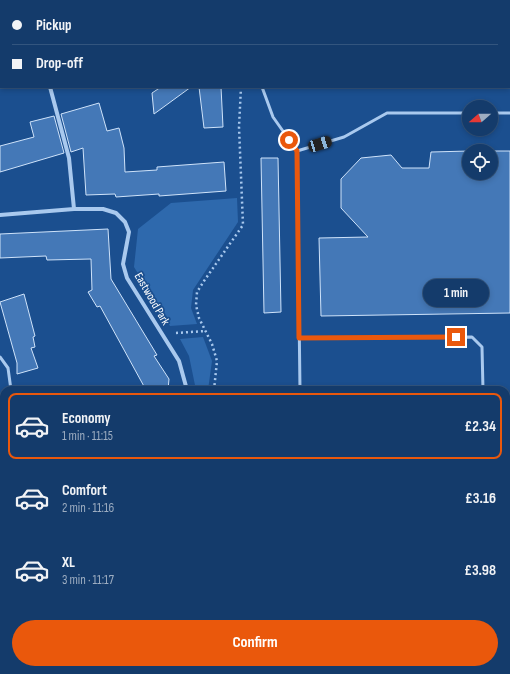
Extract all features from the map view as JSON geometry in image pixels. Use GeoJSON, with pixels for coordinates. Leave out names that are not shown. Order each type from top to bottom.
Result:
{"type":"FeatureCollection","features":[{"type":"Feature","properties":{"kind":"street"},"geometry":{"type":"LineString","coordinates":[[50,88],[69,158],[74,209]]}},
{"type":"Feature","properties":{"kind":"street","name":"Eastwood Park"},"geometry":{"type":"LineString","coordinates":[[0,214],[74,209],[103,209],[116,213],[125,222],[129,232],[123,264],[127,278],[179,361],[186,386]]}},
{"type":"Feature","properties":{"kind":"lane"},"geometry":{"type":"LineString","coordinates":[[262,88],[273,117],[297,151],[300,386]]}},
{"type":"Feature","properties":{"kind":"lane"},"geometry":{"type":"LineString","coordinates":[[297,151],[344,137],[387,113],[462,113]]}},
{"type":"Feature","properties":{"kind":"lane"},"geometry":{"type":"LineString","coordinates":[[498,113],[510,113]]}},
{"type":"Feature","properties":{"kind":"lane"},"geometry":{"type":"LineString","coordinates":[[299,338],[472,337],[482,347],[483,386]]}},
{"type":"Feature","properties":{"kind":"lane"},"geometry":{"type":"LineString","coordinates":[[0,357],[8,368],[10,386]]}},
{"type":"Feature","properties":{"kind":"path"},"geometry":{"type":"LineString","coordinates":[[214,386],[217,361],[212,344],[199,318],[196,305],[197,292],[243,225],[239,127],[241,88]]}},
{"type":"Feature","properties":{"kind":"path"},"geometry":{"type":"LineString","coordinates":[[161,334],[206,332]]}},
{"type":"Feature","properties":{"kind":"shaded area"},"geometry":{"type":"Polygon","coordinates":[[[237,198],[238,222],[193,290],[191,308],[197,324],[170,326],[134,267],[138,229],[171,203],[237,198]]]}},
{"type":"Feature","properties":{"kind":"shaded area"},"geometry":{"type":"Polygon","coordinates":[[[203,337],[212,361],[209,386],[195,386],[189,356],[180,339],[203,337]]]}},
{"type":"Feature","properties":{"kind":"building"},"geometry":{"type":"Polygon","coordinates":[[[160,88],[190,88],[154,114],[152,93],[160,88]]]}},
{"type":"Feature","properties":{"kind":"building"},"geometry":{"type":"Polygon","coordinates":[[[199,88],[221,88],[223,127],[204,128],[199,88]]]}},
{"type":"Feature","properties":{"kind":"building"},"geometry":{"type":"Polygon","coordinates":[[[99,103],[107,131],[119,128],[124,148],[125,172],[157,170],[157,167],[224,162],[226,191],[159,196],[159,194],[116,197],[115,194],[86,195],[83,148],[71,152],[61,114],[99,103]]]}},
{"type":"Feature","properties":{"kind":"building"},"geometry":{"type":"Polygon","coordinates":[[[54,116],[64,153],[0,172],[0,146],[34,137],[30,122],[54,116]]]}},
{"type":"Feature","properties":{"kind":"building"},"geometry":{"type":"Polygon","coordinates":[[[462,151],[462,180],[498,180],[498,151],[510,151],[510,313],[321,316],[319,238],[368,237],[341,208],[341,179],[361,158],[391,155],[402,168],[429,168],[431,152],[462,151]]]}},
{"type":"Feature","properties":{"kind":"building"},"geometry":{"type":"Polygon","coordinates":[[[261,158],[278,158],[281,312],[264,313],[261,158]]]}},
{"type":"Feature","properties":{"kind":"building"},"geometry":{"type":"Polygon","coordinates":[[[108,229],[111,279],[157,355],[154,356],[169,379],[168,386],[144,386],[100,306],[97,307],[88,292],[92,290],[91,259],[47,260],[46,256],[0,258],[0,234],[108,229]]]}},
{"type":"Feature","properties":{"kind":"building"},"geometry":{"type":"Polygon","coordinates":[[[24,294],[35,336],[33,337],[35,347],[31,348],[38,368],[17,374],[17,363],[0,302],[24,294]]]}},
{"type":"Feature","properties":{"kind":"route"},"geometry":{"type":"LineString","coordinates":[[289,140],[297,151],[299,338],[345,339],[456,337]]}}]}
